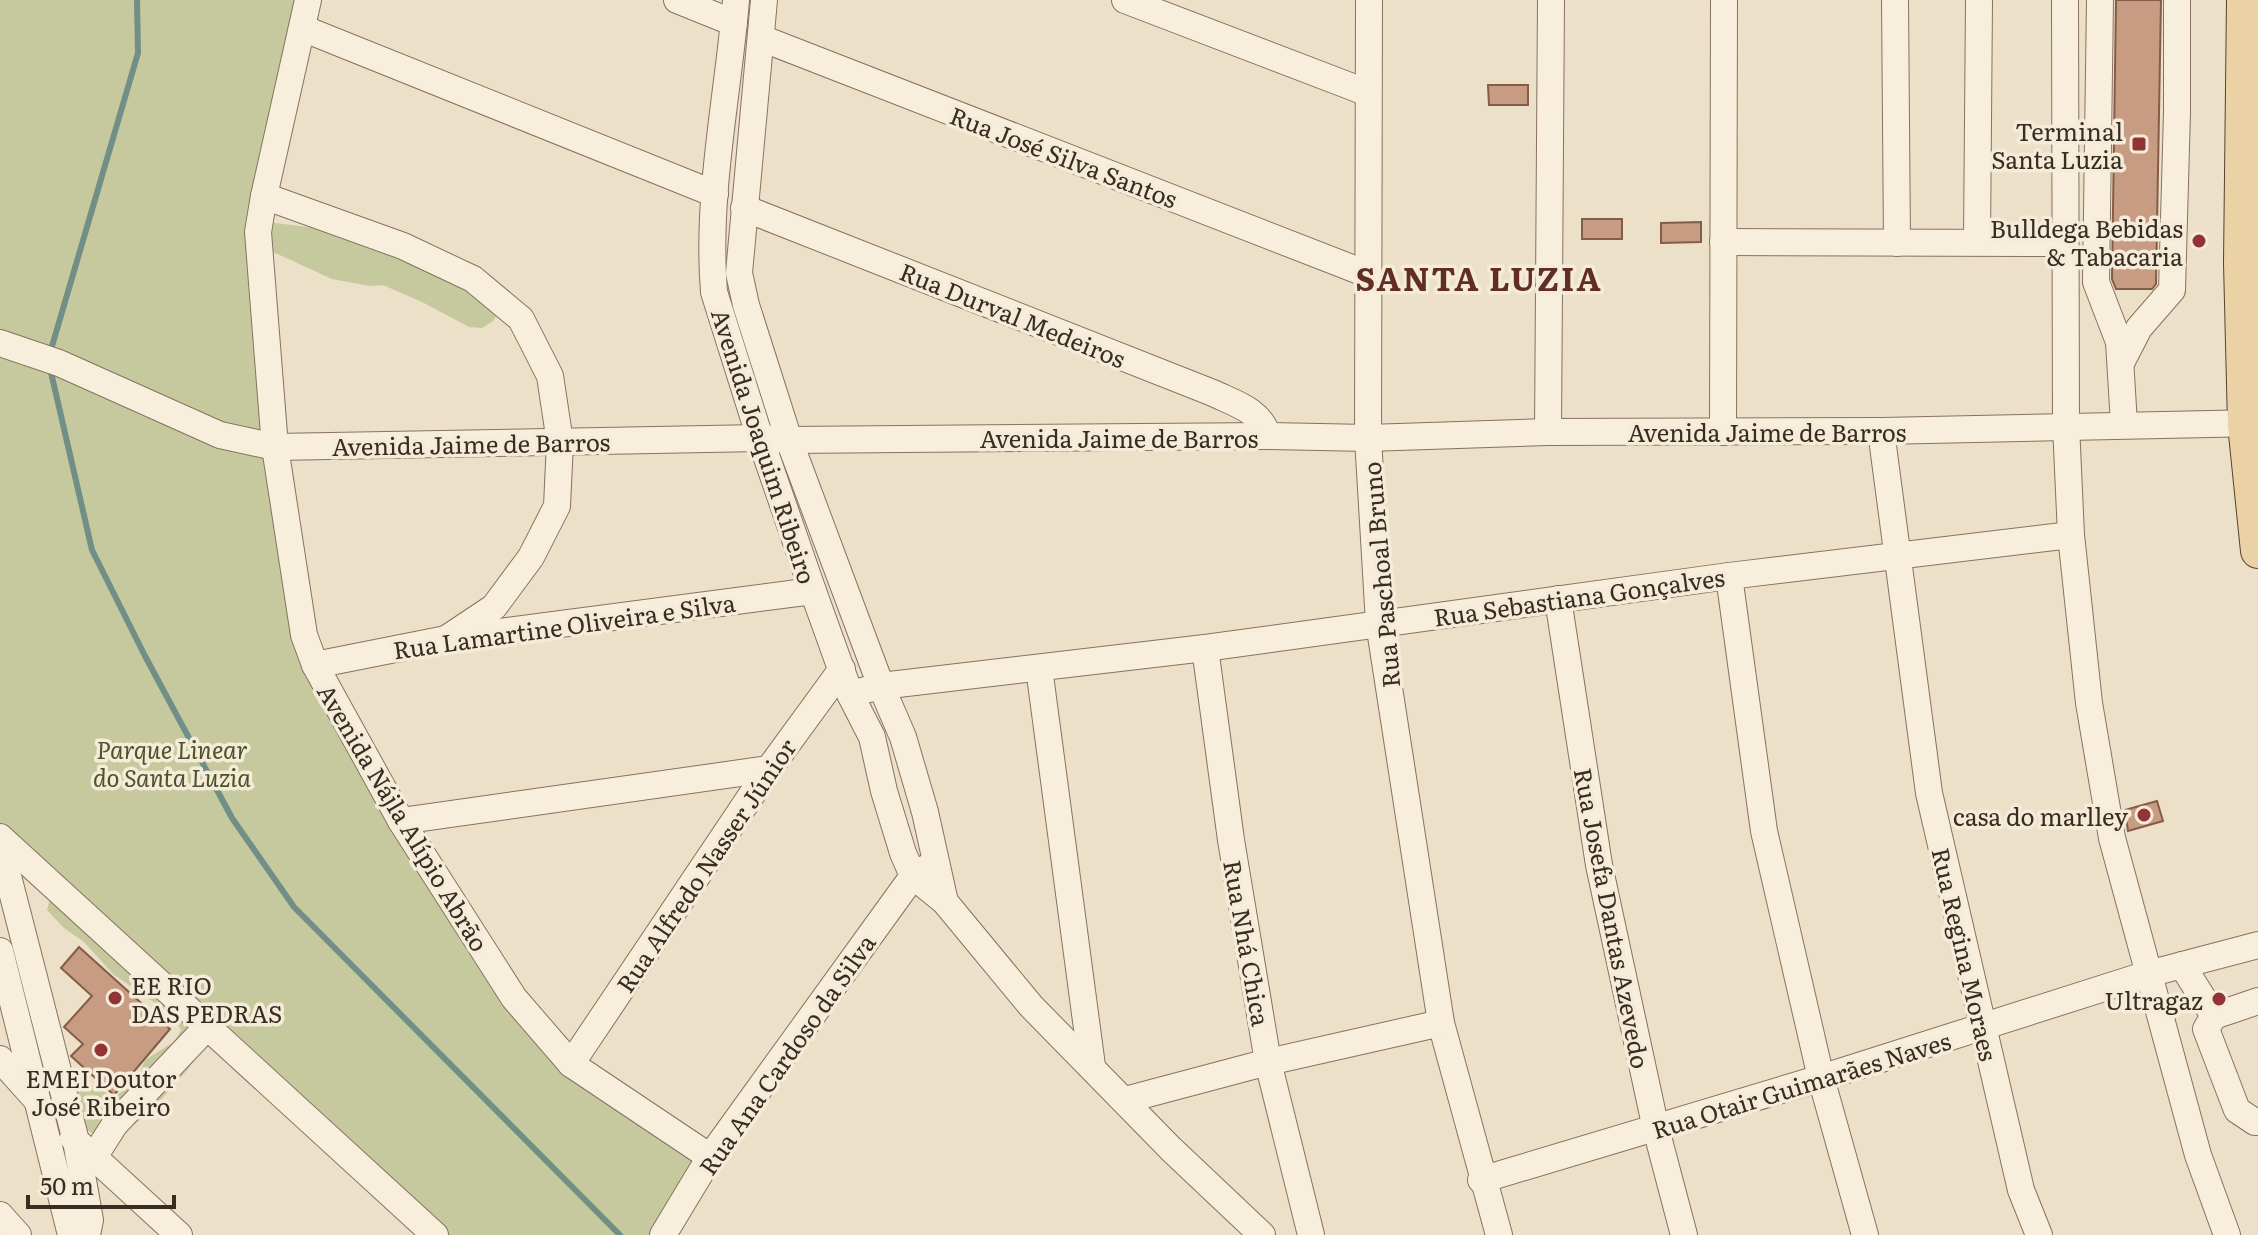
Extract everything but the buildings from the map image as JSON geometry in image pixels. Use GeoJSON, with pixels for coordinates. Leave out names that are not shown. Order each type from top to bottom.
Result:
{"type":"FeatureCollection","features":[{"type":"Feature","properties":{"kind":"main road"},"geometry":{"type":"LineString","coordinates":[[2244,0],[2241,263],[2258,551]]}},
{"type":"Feature","properties":{"kind":"street","name":"Avenida Nájla Alípio Abrão"},"geometry":{"type":"LineString","coordinates":[[308,0],[258,232],[275,447],[304,635],[315,665],[401,821],[514,998],[571,1064],[710,1157]]}},
{"type":"Feature","properties":{"kind":"street"},"geometry":{"type":"LineString","coordinates":[[677,0],[735,12]]}},
{"type":"Feature","properties":{"kind":"street","name":"Avenida Joaquim Ribeiro"},"geometry":{"type":"LineString","coordinates":[[764,0],[739,255],[741,284],[789,440],[903,737],[925,812],[945,902]]}},
{"type":"Feature","properties":{"kind":"street"},"geometry":{"type":"LineString","coordinates":[[1125,0],[1368,93]]}},
{"type":"Feature","properties":{"kind":"street","name":"Rua Paschoal Bruno"},"geometry":{"type":"LineString","coordinates":[[1369,0],[1368,438],[1379,623],[1441,1023],[1481,1180],[1499,1235]]}},
{"type":"Feature","properties":{"kind":"street"},"geometry":{"type":"LineString","coordinates":[[1548,432],[1551,0]]}},
{"type":"Feature","properties":{"kind":"street"},"geometry":{"type":"LineString","coordinates":[[1723,432],[1724,0]]}},
{"type":"Feature","properties":{"kind":"street"},"geometry":{"type":"LineString","coordinates":[[1895,0],[1897,243]]}},
{"type":"Feature","properties":{"kind":"street"},"geometry":{"type":"LineString","coordinates":[[1977,241],[1979,0]]}},
{"type":"Feature","properties":{"kind":"street"},"geometry":{"type":"LineString","coordinates":[[2065,0],[2066,425],[2071,535],[2089,703],[2112,838],[2198,1155],[2227,1235]]}},
{"type":"Feature","properties":{"kind":"street"},"geometry":{"type":"LineString","coordinates":[[2100,0],[2096,282],[2116,332],[2122,361],[2124,424]]}},
{"type":"Feature","properties":{"kind":"street"},"geometry":{"type":"LineString","coordinates":[[2122,361],[2139,328],[2172,290],[2177,0]]}},
{"type":"Feature","properties":{"kind":"street","name":"Avenida Joaquim Ribeiro"},"geometry":{"type":"LineString","coordinates":[[735,12],[715,194],[714,292],[813,591],[850,694],[872,737],[884,791],[913,876]]}},
{"type":"Feature","properties":{"kind":"street"},"geometry":{"type":"LineString","coordinates":[[302,28],[715,194]]}},
{"type":"Feature","properties":{"kind":"street","name":"Rua José Silva Santos"},"geometry":{"type":"LineString","coordinates":[[761,38],[1367,274]]}},
{"type":"Feature","properties":{"kind":"street"},"geometry":{"type":"LineString","coordinates":[[264,196],[403,246],[473,279],[521,319],[550,376],[560,442],[557,506],[531,557],[494,607],[446,639]]}},
{"type":"Feature","properties":{"kind":"street","name":"Rua Durval Medeiros"},"geometry":{"type":"LineString","coordinates":[[744,208],[1213,393],[1257,415],[1264,423],[1268,436]]}},
{"type":"Feature","properties":{"kind":"street"},"geometry":{"type":"LineString","coordinates":[[1723,242],[2065,243]]}},
{"type":"Feature","properties":{"kind":"street","name":"Avenida Jaime de Barros"},"geometry":{"type":"LineString","coordinates":[[0,343],[47,359],[220,435],[275,447],[760,438],[1368,438],[1548,432],[1881,431],[2066,425],[2251,424]]}},
{"type":"Feature","properties":{"kind":"street","name":"Rua Regina Moraes"},"geometry":{"type":"LineString","coordinates":[[1881,431],[1929,793],[2021,1190],[2039,1235]]}},
{"type":"Feature","properties":{"kind":"street","name":"Rua Sebastiana Gonçalves"},"geometry":{"type":"LineString","coordinates":[[850,694],[881,686],[1205,648],[1729,576],[2071,535]]}},
{"type":"Feature","properties":{"kind":"street"},"geometry":{"type":"LineString","coordinates":[[1729,576],[1764,831],[1821,1078],[1865,1235]]}},
{"type":"Feature","properties":{"kind":"street","name":"Rua Lamartine Oliveira e Silva"},"geometry":{"type":"LineString","coordinates":[[315,665],[446,639],[813,591]]}},
{"type":"Feature","properties":{"kind":"street","name":"Rua Josefa Dantas Azevedo"},"geometry":{"type":"LineString","coordinates":[[1558,599],[1599,865],[1656,1129],[1684,1235]]}},
{"type":"Feature","properties":{"kind":"street","name":"Rua Nhá Chica"},"geometry":{"type":"LineString","coordinates":[[1205,648],[1231,840],[1268,1062],[1311,1235]]}},
{"type":"Feature","properties":{"kind":"street"},"geometry":{"type":"LineString","coordinates":[[1039,668],[1092,1066]]}},
{"type":"Feature","properties":{"kind":"street","name":"Rua Alfredo Nasser Júnior"},"geometry":{"type":"LineString","coordinates":[[571,1064],[769,769],[842,669]]}},
{"type":"Feature","properties":{"kind":"street"},"geometry":{"type":"LineString","coordinates":[[401,821],[769,769]]}},
{"type":"Feature","properties":{"kind":"street"},"geometry":{"type":"LineString","coordinates":[[0,837],[435,1235]]}},
{"type":"Feature","properties":{"kind":"street"},"geometry":{"type":"LineString","coordinates":[[0,845],[85,1149],[83,1230]]}},
{"type":"Feature","properties":{"kind":"street"},"geometry":{"type":"LineString","coordinates":[[936,863],[913,876],[945,902],[1031,1006],[1171,1149],[1262,1235]]}},
{"type":"Feature","properties":{"kind":"street","name":"Rua Ana Cardoso da Silva"},"geometry":{"type":"LineString","coordinates":[[663,1235],[710,1157],[913,876]]}},
{"type":"Feature","properties":{"kind":"street","name":"Rua Otair Guimarães Naves"},"geometry":{"type":"LineString","coordinates":[[1481,1180],[1656,1129],[2148,974],[2258,945]]}},
{"type":"Feature","properties":{"kind":"street"},"geometry":{"type":"LineString","coordinates":[[0,951],[4,993],[37,1100],[83,1230]]}},
{"type":"Feature","properties":{"kind":"street"},"geometry":{"type":"LineString","coordinates":[[2182,965],[2214,1016]]}},
{"type":"Feature","properties":{"kind":"street"},"geometry":{"type":"LineString","coordinates":[[2258,1001],[2214,1016],[2206,1029],[2237,1110],[2258,1121]]}},
{"type":"Feature","properties":{"kind":"street"},"geometry":{"type":"LineString","coordinates":[[1125,1100],[1268,1062],[1441,1023]]}},
{"type":"Feature","properties":{"kind":"street"},"geometry":{"type":"LineString","coordinates":[[85,1149],[115,1124],[206,1028]]}},
{"type":"Feature","properties":{"kind":"street"},"geometry":{"type":"LineString","coordinates":[[0,1059],[85,1149],[179,1235]]}},
{"type":"Feature","properties":{"kind":"street"},"geometry":{"type":"LineString","coordinates":[[0,1215],[18,1235]]}},
{"type":"Feature","properties":{"kind":"green space","name":"Parque Linear do Santa Luzia"},"geometry":{"type":"Polygon","coordinates":[[[0,0],[308,0],[260,221],[315,228],[443,269],[499,312],[493,321],[482,328],[469,327],[383,285],[370,286],[332,279],[260,246],[315,665],[571,1064],[710,1157],[660,1235],[435,1235],[209,1039],[199,1047],[189,1068],[150,1112],[119,1136],[95,1135],[53,1108],[8,986],[25,989],[74,1078],[82,1085],[94,1085],[114,1098],[138,1077],[145,1060],[175,1041],[181,1030],[171,1014],[113,974],[84,942],[64,928],[47,910],[50,898],[0,837],[0,0]]]}},
{"type":"Feature","properties":{"kind":"waterway"},"geometry":{"type":"LineString","coordinates":[[50,353],[138,53],[137,0]]}},
{"type":"Feature","properties":{"kind":"waterway"},"geometry":{"type":"LineString","coordinates":[[50,368],[92,550],[232,818],[294,907],[620,1235]]}},
{"type":"Feature","properties":{"kind":"place","name":"Terminal Santa Luzia"},"geometry":{"type":"Point","coordinates":[2139,144]}},
{"type":"Feature","properties":{"kind":"place","name":"Bulldega Bebidas & Tabacaria"},"geometry":{"type":"Point","coordinates":[2199,241]}},
{"type":"Feature","properties":{"kind":"place","name":"casa do marlley"},"geometry":{"type":"Point","coordinates":[2144,815]}},
{"type":"Feature","properties":{"kind":"place","name":"EE RIO DAS PEDRAS"},"geometry":{"type":"Point","coordinates":[115,998]}},
{"type":"Feature","properties":{"kind":"place","name":"Ultragaz"},"geometry":{"type":"Point","coordinates":[2219,999]}},
{"type":"Feature","properties":{"kind":"place","name":"EMEI Doutor José Ribeiro"},"geometry":{"type":"Point","coordinates":[101,1050]}},
{"type":"Feature","properties":{"kind":"district","name":"SANTA LUZIA"},"geometry":{"type":"Point","coordinates":[1479,277]}}]}
